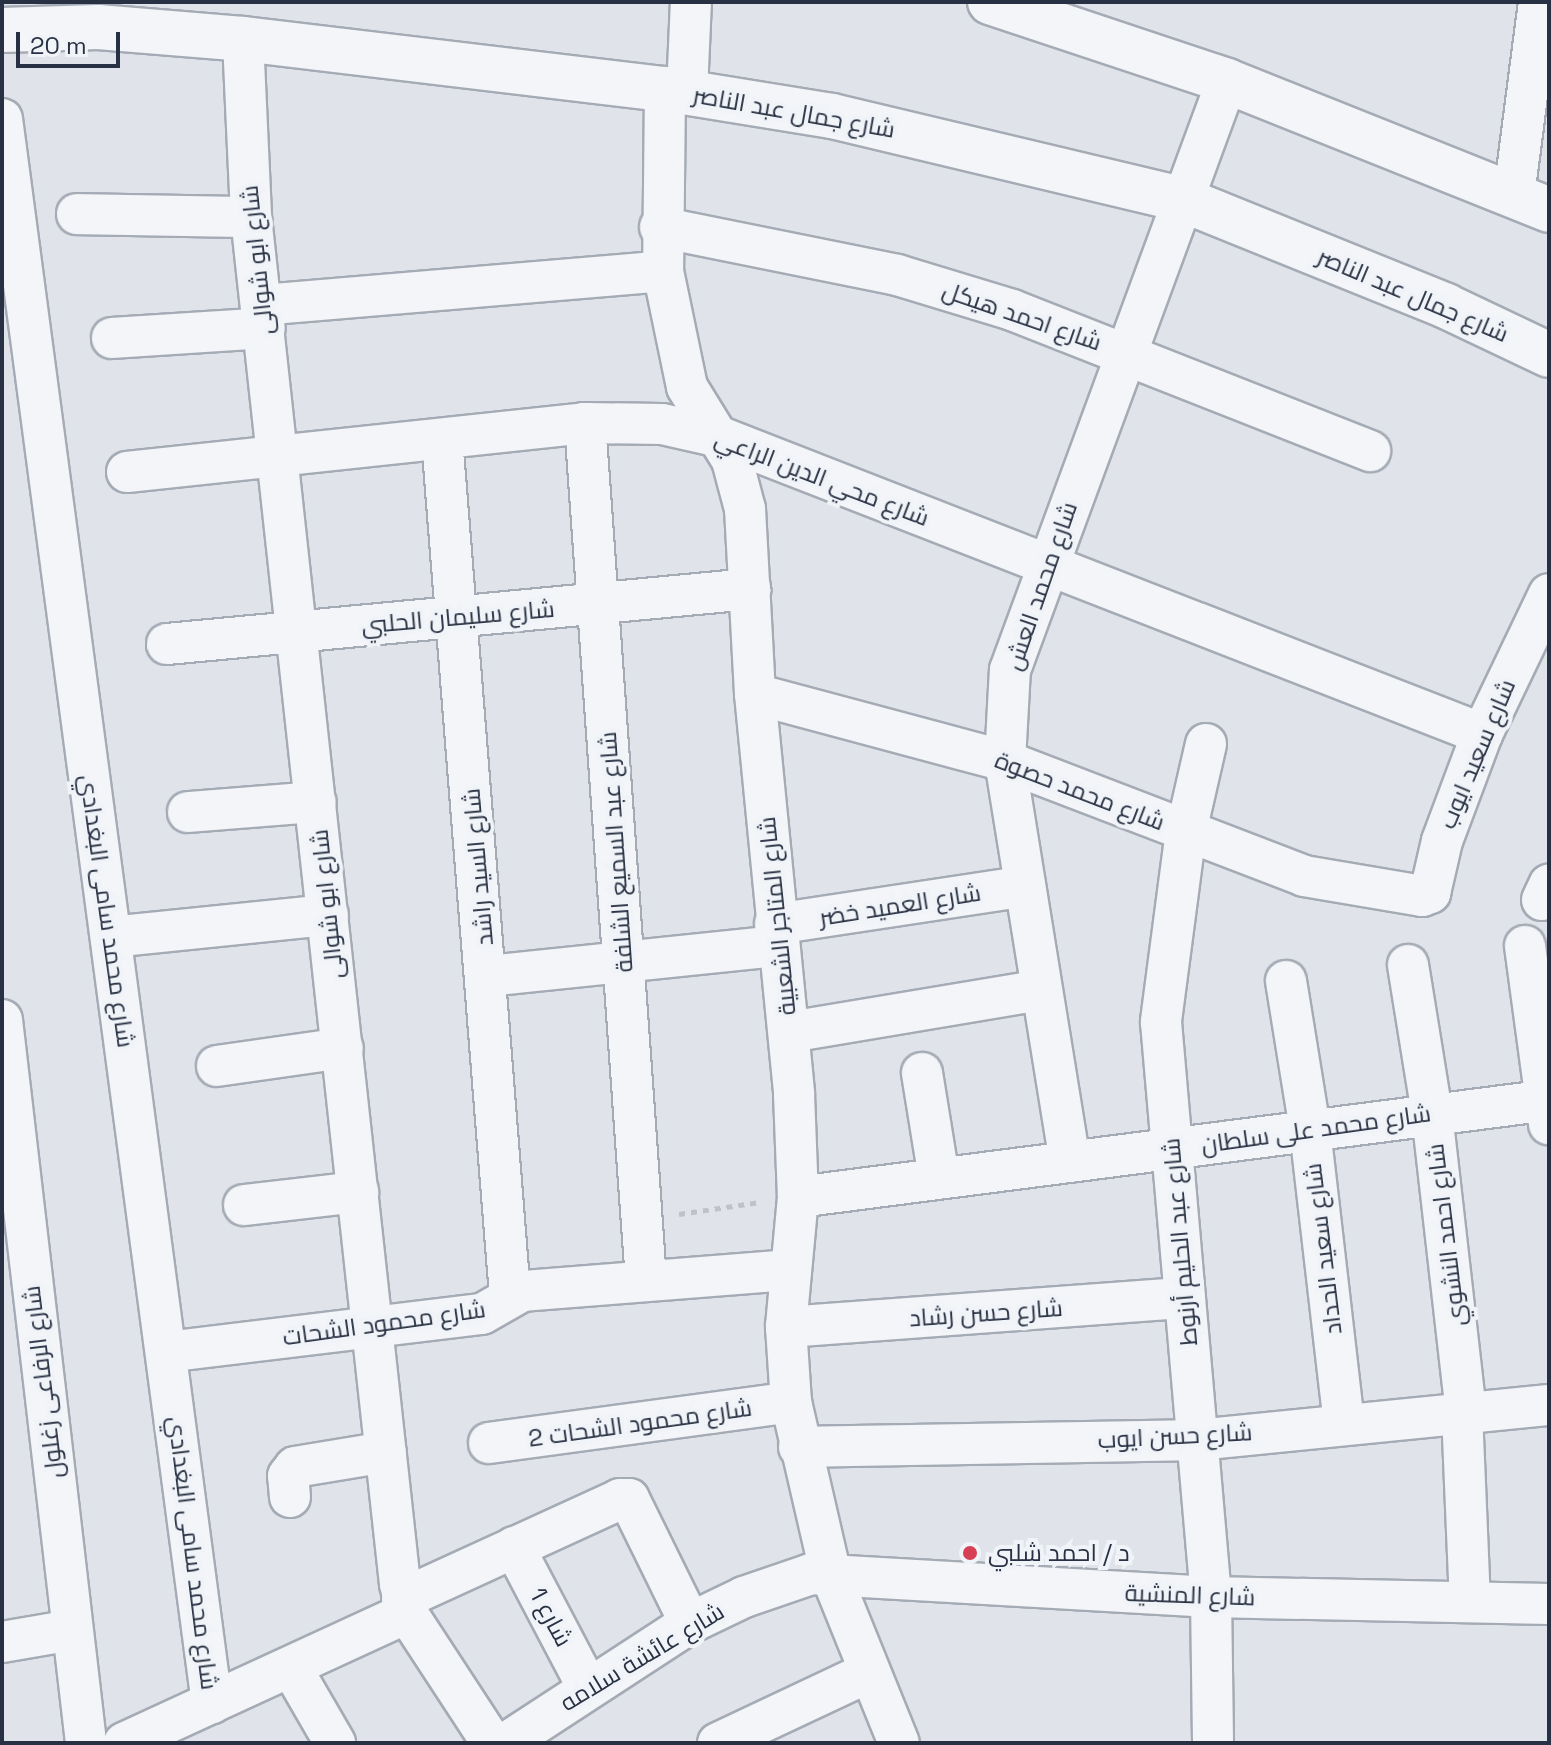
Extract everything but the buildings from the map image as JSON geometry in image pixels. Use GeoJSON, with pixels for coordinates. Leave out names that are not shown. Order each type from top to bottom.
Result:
{"type":"FeatureCollection","features":[{"type":"Feature","properties":{"kind":"street","name":"شارع المتاجر الشعبية"},"geometry":{"type":"LineString","coordinates":[[691,2],[676,90],[660,227],[663,271],[687,387],[720,437],[741,484],[776,935],[790,1032],[798,1197],[786,1327],[791,1402],[831,1575],[899,1743]]}},
{"type":"Feature","properties":{"kind":"street"},"geometry":{"type":"LineString","coordinates":[[1008,5],[1227,81],[1532,203],[1539,2]]}},
{"type":"Feature","properties":{"kind":"street","name":"شارع جمال عبد الناصر"},"geometry":{"type":"LineString","coordinates":[[2,30],[99,15],[243,39],[676,90],[846,119],[1184,200],[1446,306],[1549,355]]}},
{"type":"Feature","properties":{"kind":"street","name":"شارع ابو شوالى"},"geometry":{"type":"LineString","coordinates":[[243,39],[251,217],[405,1606],[492,1743]]}},
{"type":"Feature","properties":{"kind":"street","name":"شارع محمد العش"},"geometry":{"type":"LineString","coordinates":[[1070,1162],[1005,761],[1010,670],[1045,565],[1227,81]]}},
{"type":"Feature","properties":{"kind":"street","name":"شارع محمد سامى البغدادي"},"geometry":{"type":"LineString","coordinates":[[2,119],[212,1703]]}},
{"type":"Feature","properties":{"kind":"street"},"geometry":{"type":"LineString","coordinates":[[77,214],[251,217]]}},
{"type":"Feature","properties":{"kind":"street","name":"شارع احمد هيكل"},"geometry":{"type":"LineString","coordinates":[[660,227],[897,275],[1012,310],[1370,451]]}},
{"type":"Feature","properties":{"kind":"street"},"geometry":{"type":"LineString","coordinates":[[112,338],[263,316],[663,271]]}},
{"type":"Feature","properties":{"kind":"street","name":"شارع محي الدين الراعي"},"geometry":{"type":"LineString","coordinates":[[127,472],[585,423],[662,424],[720,437],[1482,734]]}},
{"type":"Feature","properties":{"kind":"street","name":"شارع عبد السميع الشلفة"},"geometry":{"type":"LineString","coordinates":[[585,423],[646,1281]]}},
{"type":"Feature","properties":{"kind":"street","name":"شارع السيد راشد"},"geometry":{"type":"LineString","coordinates":[[442,439],[510,1296]]}},
{"type":"Feature","properties":{"kind":"street","name":"شارع سليمان الحلبي"},"geometry":{"type":"LineString","coordinates":[[167,644],[750,589]]}},
{"type":"Feature","properties":{"kind":"street","name":"شارع سعيد ايوب"},"geometry":{"type":"LineString","coordinates":[[1402,894],[1430,893],[1442,841],[1482,734],[1549,594]]}},
{"type":"Feature","properties":{"kind":"street","name":"شارع محمد حصوة"},"geometry":{"type":"LineString","coordinates":[[755,694],[1005,761],[1304,876],[1402,894]]}},
{"type":"Feature","properties":{"kind":"street","name":"شارع عبد الحليم أرنوط"},"geometry":{"type":"LineString","coordinates":[[1206,744],[1186,831],[1161,1022],[1211,1597],[1213,1743]]}},
{"type":"Feature","properties":{"kind":"street"},"geometry":{"type":"LineString","coordinates":[[188,812],[316,802]]}},
{"type":"Feature","properties":{"kind":"street","name":"شارع العميد خضر"},"geometry":{"type":"LineString","coordinates":[[487,976],[624,962],[1025,886]]}},
{"type":"Feature","properties":{"kind":"street"},"geometry":{"type":"LineString","coordinates":[[111,937],[328,915]]}},
{"type":"Feature","properties":{"kind":"street"},"geometry":{"type":"LineString","coordinates":[[1525,946],[1548,1108]]}},
{"type":"Feature","properties":{"kind":"street","name":"شارع احمد النشوي"},"geometry":{"type":"LineString","coordinates":[[1408,965],[1432,1114],[1464,1411],[1470,1600]]}},
{"type":"Feature","properties":{"kind":"street","name":"شارع سعيد الحداد"},"geometry":{"type":"LineString","coordinates":[[1286,981],[1310,1130],[1344,1422]]}},
{"type":"Feature","properties":{"kind":"street"},"geometry":{"type":"LineString","coordinates":[[790,1032],[1042,990]]}},
{"type":"Feature","properties":{"kind":"street","name":"شارع الرفاعى زغلول"},"geometry":{"type":"LineString","coordinates":[[2,1020],[19,1329],[72,1630],[86,1743]]}},
{"type":"Feature","properties":{"kind":"street"},"geometry":{"type":"LineString","coordinates":[[217,1066],[343,1048]]}},
{"type":"Feature","properties":{"kind":"street"},"geometry":{"type":"LineString","coordinates":[[922,1073],[939,1178]]}},
{"type":"Feature","properties":{"kind":"street","name":"شارع محمد على سلطان"},"geometry":{"type":"LineString","coordinates":[[798,1197],[1432,1114],[1548,1108]]}},
{"type":"Feature","properties":{"kind":"street"},"geometry":{"type":"LineString","coordinates":[[244,1205],[358,1192]]}},
{"type":"Feature","properties":{"kind":"street","name":"شارع محمود الشحات"},"geometry":{"type":"LineString","coordinates":[[166,1352],[482,1314],[510,1296],[790,1270]]}},
{"type":"Feature","properties":{"kind":"street","name":"شارع حسن رشاد"},"geometry":{"type":"LineString","coordinates":[[786,1327],[1185,1298]]}},
{"type":"Feature","properties":{"kind":"street","name":"شارع محمود الشحات 2"},"geometry":{"type":"LineString","coordinates":[[489,1443],[791,1402]]}},
{"type":"Feature","properties":{"kind":"street","name":"شارع حسن ايوب"},"geometry":{"type":"LineString","coordinates":[[799,1447],[1197,1440],[1344,1422],[1549,1405]]}},
{"type":"Feature","properties":{"kind":"street"},"geometry":{"type":"LineString","coordinates":[[290,1497],[288,1476],[295,1467],[386,1452]]}},
{"type":"Feature","properties":{"kind":"street"},"geometry":{"type":"LineString","coordinates":[[151,1738],[212,1703],[291,1667],[514,1547],[620,1499],[629,1499],[690,1623]]}},
{"type":"Feature","properties":{"kind":"street","name":"شارع 1"},"geometry":{"type":"LineString","coordinates":[[514,1547],[588,1688]]}},
{"type":"Feature","properties":{"kind":"street","name":"شارع المنشية"},"geometry":{"type":"LineString","coordinates":[[831,1575],[1211,1597],[1549,1604]]}},
{"type":"Feature","properties":{"kind":"street","name":"شارع عائشة سلامه"},"geometry":{"type":"LineString","coordinates":[[506,1743],[690,1623],[792,1578],[831,1575]]}},
{"type":"Feature","properties":{"kind":"street"},"geometry":{"type":"LineString","coordinates":[[2,1642],[72,1630]]}},
{"type":"Feature","properties":{"kind":"street"},"geometry":{"type":"LineString","coordinates":[[291,1667],[335,1743]]}},
{"type":"Feature","properties":{"kind":"street"},"geometry":{"type":"LineString","coordinates":[[718,1743],[869,1672]]}},
{"type":"Feature","properties":{"kind":"path"},"geometry":{"type":"LineString","coordinates":[[642,1220],[798,1197]]}},
{"type":"Feature","properties":{"kind":"place","name":"د / احمد شلبي"},"geometry":{"type":"Point","coordinates":[970,1553]}}]}
